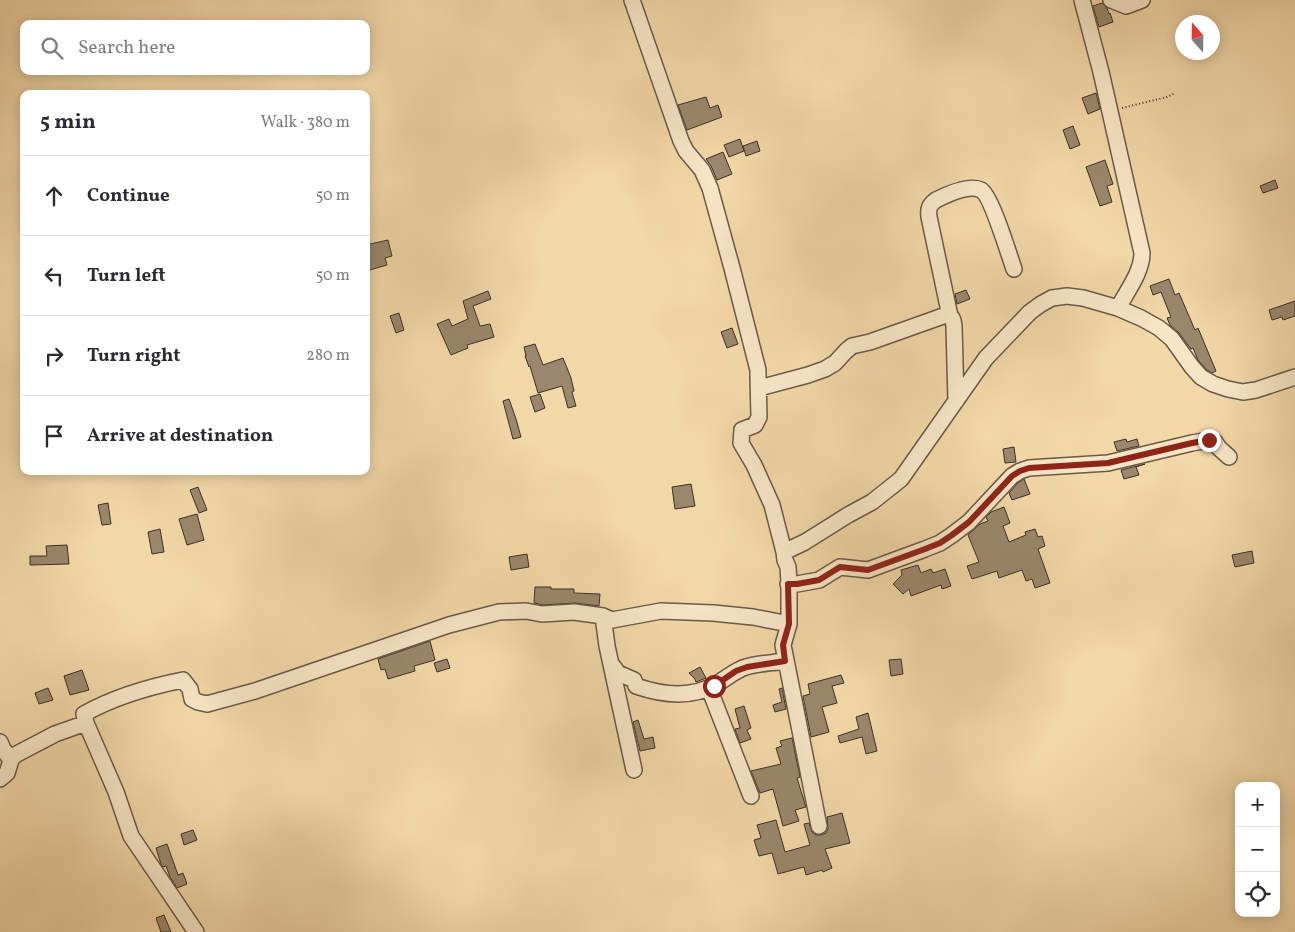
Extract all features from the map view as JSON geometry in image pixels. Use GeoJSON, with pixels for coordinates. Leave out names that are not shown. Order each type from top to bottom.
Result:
{"type":"FeatureCollection","features":[{"type":"Feature","properties":{"kind":"street"},"geometry":{"type":"LineString","coordinates":[[632,0],[681,141],[702,170],[710,188],[756,361],[758,370],[759,417],[756,425],[742,430],[741,443],[754,465],[772,505],[784,552],[788,578],[789,624],[783,645],[785,661],[819,826]]}},
{"type":"Feature","properties":{"kind":"street"},"geometry":{"type":"LineString","coordinates":[[1111,0],[1126,6],[1142,0]]}},
{"type":"Feature","properties":{"kind":"street"},"geometry":{"type":"LineString","coordinates":[[1086,1],[1142,253],[1139,270],[1118,308]]}},
{"type":"Feature","properties":{"kind":"street"},"geometry":{"type":"LineString","coordinates":[[956,401],[954,326],[950,316],[929,211],[931,203],[951,193],[967,188],[976,188],[984,192],[988,197],[1014,269]]}},
{"type":"Feature","properties":{"kind":"street"},"geometry":{"type":"LineString","coordinates":[[784,552],[805,542],[872,502],[902,478],[986,358],[1030,312],[1052,298],[1067,296],[1083,298],[1118,308],[1141,318],[1160,328],[1172,339],[1201,377],[1213,384],[1228,389],[1243,392],[1256,390],[1295,376]]}},
{"type":"Feature","properties":{"kind":"street"},"geometry":{"type":"LineString","coordinates":[[758,388],[824,369],[835,363],[852,346],[870,342],[942,316],[950,316]]}},
{"type":"Feature","properties":{"kind":"street"},"geometry":{"type":"LineString","coordinates":[[788,578],[797,584],[819,580],[840,567],[868,570],[940,543],[969,522],[1012,476],[1029,468],[1108,463],[1209,440],[1215,442],[1229,457]]}},
{"type":"Feature","properties":{"kind":"street"},"geometry":{"type":"LineString","coordinates":[[196,932],[131,836],[116,792],[86,723],[84,714],[98,706],[125,695],[183,680],[190,689],[192,699],[207,704],[255,691],[449,625],[499,612],[526,611],[542,614],[574,612],[603,616],[612,620],[661,610],[753,617],[789,624]]}},
{"type":"Feature","properties":{"kind":"street"},"geometry":{"type":"LineString","coordinates":[[603,616],[607,646],[634,770]]}},
{"type":"Feature","properties":{"kind":"street"},"geometry":{"type":"LineString","coordinates":[[612,665],[618,674],[634,680],[636,686],[674,695],[696,693],[747,667],[785,661]]}},
{"type":"Feature","properties":{"kind":"street"},"geometry":{"type":"LineString","coordinates":[[709,688],[751,796]]}},
{"type":"Feature","properties":{"kind":"street"},"geometry":{"type":"LineString","coordinates":[[0,779],[8,773],[11,760],[15,755],[55,734],[86,723]]}},
{"type":"Feature","properties":{"kind":"street"},"geometry":{"type":"LineString","coordinates":[[0,742],[11,760]]}},
{"type":"Feature","properties":{"kind":"path"},"geometry":{"type":"LineString","coordinates":[[1110,111],[1167,97],[1175,92]]}},
{"type":"Feature","properties":{"kind":"building"},"geometry":{"type":"Polygon","coordinates":[[[1102,3],[1110,13],[1113,22],[1099,27],[1093,6],[1102,3]]]}},
{"type":"Feature","properties":{"kind":"building"},"geometry":{"type":"Polygon","coordinates":[[[1096,93],[1100,109],[1088,114],[1082,98],[1096,93]]]}},
{"type":"Feature","properties":{"kind":"building"},"geometry":{"type":"Polygon","coordinates":[[[706,97],[710,108],[718,105],[722,117],[687,130],[678,105],[706,97]]]}},
{"type":"Feature","properties":{"kind":"building"},"geometry":{"type":"Polygon","coordinates":[[[1073,126],[1080,145],[1070,149],[1063,130],[1073,126]]]}},
{"type":"Feature","properties":{"kind":"building"},"geometry":{"type":"Polygon","coordinates":[[[740,139],[744,151],[729,157],[724,145],[740,139]]]}},
{"type":"Feature","properties":{"kind":"building"},"geometry":{"type":"Polygon","coordinates":[[[757,141],[760,151],[746,156],[743,146],[757,141]]]}},
{"type":"Feature","properties":{"kind":"building"},"geometry":{"type":"Polygon","coordinates":[[[723,152],[732,174],[717,180],[706,159],[723,152]]]}},
{"type":"Feature","properties":{"kind":"building"},"geometry":{"type":"Polygon","coordinates":[[[1105,160],[1113,184],[1107,186],[1112,202],[1100,206],[1086,167],[1105,160]]]}},
{"type":"Feature","properties":{"kind":"building"},"geometry":{"type":"Polygon","coordinates":[[[1275,180],[1278,188],[1263,193],[1260,186],[1275,180]]]}},
{"type":"Feature","properties":{"kind":"building"},"geometry":{"type":"Polygon","coordinates":[[[388,240],[392,256],[385,258],[387,265],[370,270],[370,244],[388,240]]]}},
{"type":"Feature","properties":{"kind":"building"},"geometry":{"type":"Polygon","coordinates":[[[1169,279],[1175,295],[1179,293],[1195,330],[1198,328],[1216,371],[1212,373],[1198,360],[1193,348],[1191,349],[1179,333],[1170,325],[1167,318],[1171,317],[1161,292],[1153,295],[1150,286],[1169,279]]]}},
{"type":"Feature","properties":{"kind":"building"},"geometry":{"type":"Polygon","coordinates":[[[966,290],[970,299],[957,304],[955,294],[966,290]]]}},
{"type":"Feature","properties":{"kind":"building"},"geometry":{"type":"Polygon","coordinates":[[[488,291],[491,299],[473,306],[480,326],[490,324],[494,337],[467,345],[468,348],[451,355],[437,324],[449,319],[452,326],[468,319],[463,301],[488,291]]]}},
{"type":"Feature","properties":{"kind":"building"},"geometry":{"type":"Polygon","coordinates":[[[1295,301],[1295,316],[1283,320],[1282,317],[1272,320],[1269,310],[1295,301]]]}},
{"type":"Feature","properties":{"kind":"building"},"geometry":{"type":"Polygon","coordinates":[[[399,313],[404,330],[396,333],[390,316],[399,313]]]}},
{"type":"Feature","properties":{"kind":"building"},"geometry":{"type":"Polygon","coordinates":[[[732,328],[738,344],[727,348],[721,332],[732,328]]]}},
{"type":"Feature","properties":{"kind":"building"},"geometry":{"type":"Polygon","coordinates":[[[535,344],[543,365],[563,358],[571,378],[576,406],[568,408],[562,386],[538,393],[525,356],[524,347],[535,344]]]}},
{"type":"Feature","properties":{"kind":"building"},"geometry":{"type":"Polygon","coordinates":[[[540,394],[545,408],[535,412],[530,397],[540,394]]]}},
{"type":"Feature","properties":{"kind":"building"},"geometry":{"type":"Polygon","coordinates":[[[509,399],[521,437],[513,439],[503,401],[509,399]]]}},
{"type":"Feature","properties":{"kind":"building"},"geometry":{"type":"Polygon","coordinates":[[[1126,439],[1127,442],[1137,439],[1139,446],[1117,451],[1114,442],[1126,439]]]}},
{"type":"Feature","properties":{"kind":"building"},"geometry":{"type":"Polygon","coordinates":[[[1014,447],[1016,462],[1005,463],[1003,449],[1014,447]]]}},
{"type":"Feature","properties":{"kind":"building"},"geometry":{"type":"Polygon","coordinates":[[[1145,464],[1136,467],[1139,475],[1124,479],[1121,470],[1145,464]]]}},
{"type":"Feature","properties":{"kind":"building"},"geometry":{"type":"Polygon","coordinates":[[[1024,479],[1030,494],[1012,500],[1009,493],[1024,479]]]}},
{"type":"Feature","properties":{"kind":"building"},"geometry":{"type":"Polygon","coordinates":[[[691,484],[695,506],[675,509],[672,487],[691,484]]]}},
{"type":"Feature","properties":{"kind":"building"},"geometry":{"type":"Polygon","coordinates":[[[198,487],[207,510],[199,513],[190,490],[198,487]]]}},
{"type":"Feature","properties":{"kind":"building"},"geometry":{"type":"Polygon","coordinates":[[[108,503],[111,524],[102,525],[98,505],[108,503]]]}},
{"type":"Feature","properties":{"kind":"building"},"geometry":{"type":"Polygon","coordinates":[[[1004,507],[1010,523],[1003,526],[1009,542],[1026,535],[1025,532],[1035,529],[1038,537],[1042,536],[1045,546],[1038,549],[1050,583],[1035,588],[1032,579],[1026,581],[1022,570],[999,578],[997,571],[972,579],[967,566],[979,562],[968,535],[980,524],[988,521],[986,517],[991,512],[1004,507]]]}},
{"type":"Feature","properties":{"kind":"building"},"geometry":{"type":"Polygon","coordinates":[[[197,514],[204,540],[187,545],[179,519],[197,514]]]}},
{"type":"Feature","properties":{"kind":"building"},"geometry":{"type":"Polygon","coordinates":[[[160,529],[164,552],[152,554],[148,532],[160,529]]]}},
{"type":"Feature","properties":{"kind":"building"},"geometry":{"type":"Polygon","coordinates":[[[67,545],[69,564],[30,565],[30,556],[47,556],[46,546],[67,545]]]}},
{"type":"Feature","properties":{"kind":"building"},"geometry":{"type":"Polygon","coordinates":[[[1252,551],[1254,563],[1235,567],[1232,555],[1252,551]]]}},
{"type":"Feature","properties":{"kind":"building"},"geometry":{"type":"Polygon","coordinates":[[[527,554],[529,567],[511,570],[509,557],[527,554]]]}},
{"type":"Feature","properties":{"kind":"building"},"geometry":{"type":"Polygon","coordinates":[[[918,565],[921,573],[931,569],[933,573],[945,569],[951,586],[942,589],[941,585],[911,596],[909,589],[903,594],[893,584],[902,575],[901,570],[918,565]]]}},
{"type":"Feature","properties":{"kind":"building"},"geometry":{"type":"Polygon","coordinates":[[[535,587],[574,589],[574,593],[600,594],[599,606],[575,603],[543,605],[534,603],[535,587]]]}},
{"type":"Feature","properties":{"kind":"building"},"geometry":{"type":"Polygon","coordinates":[[[430,641],[435,660],[414,666],[415,671],[388,679],[385,669],[381,670],[378,659],[430,641]]]}},
{"type":"Feature","properties":{"kind":"building"},"geometry":{"type":"Polygon","coordinates":[[[447,659],[450,668],[437,672],[434,663],[447,659]]]}},
{"type":"Feature","properties":{"kind":"building"},"geometry":{"type":"Polygon","coordinates":[[[901,659],[903,674],[891,676],[889,660],[901,659]]]}},
{"type":"Feature","properties":{"kind":"building"},"geometry":{"type":"Polygon","coordinates":[[[700,667],[706,678],[696,682],[689,673],[700,667]]]}},
{"type":"Feature","properties":{"kind":"building"},"geometry":{"type":"Polygon","coordinates":[[[82,670],[89,690],[70,695],[64,676],[82,670]]]}},
{"type":"Feature","properties":{"kind":"building"},"geometry":{"type":"Polygon","coordinates":[[[841,675],[844,683],[832,686],[837,703],[822,707],[829,732],[811,737],[803,696],[810,694],[808,684],[841,675]]]}},
{"type":"Feature","properties":{"kind":"building"},"geometry":{"type":"Polygon","coordinates":[[[48,688],[53,700],[39,704],[35,693],[48,688]]]}},
{"type":"Feature","properties":{"kind":"building"},"geometry":{"type":"Polygon","coordinates":[[[782,688],[786,709],[775,712],[773,705],[782,702],[779,689],[782,688]]]}},
{"type":"Feature","properties":{"kind":"building"},"geometry":{"type":"Polygon","coordinates":[[[744,706],[751,728],[747,730],[751,739],[740,743],[735,729],[740,728],[735,709],[744,706]]]}},
{"type":"Feature","properties":{"kind":"building"},"geometry":{"type":"Polygon","coordinates":[[[868,713],[877,751],[866,754],[862,737],[840,743],[838,736],[859,729],[856,717],[868,713]]]}},
{"type":"Feature","properties":{"kind":"building"},"geometry":{"type":"Polygon","coordinates":[[[638,720],[644,739],[653,737],[655,748],[640,751],[633,722],[638,720]]]}},
{"type":"Feature","properties":{"kind":"building"},"geometry":{"type":"Polygon","coordinates":[[[792,738],[800,777],[797,778],[806,807],[795,810],[799,821],[783,826],[773,789],[760,793],[751,771],[781,764],[776,748],[782,746],[780,741],[792,738]]]}},
{"type":"Feature","properties":{"kind":"building"},"geometry":{"type":"Polygon","coordinates":[[[842,813],[850,843],[825,849],[832,868],[823,872],[822,870],[806,875],[804,867],[778,874],[772,853],[759,856],[754,840],[761,838],[757,825],[776,820],[785,852],[810,845],[804,824],[809,823],[812,832],[816,835],[821,835],[826,833],[828,829],[827,817],[842,813]]]}},
{"type":"Feature","properties":{"kind":"building"},"geometry":{"type":"Polygon","coordinates":[[[193,830],[197,840],[184,845],[181,834],[193,830]]]}},
{"type":"Feature","properties":{"kind":"building"},"geometry":{"type":"Polygon","coordinates":[[[167,844],[178,875],[183,873],[187,884],[177,888],[166,866],[163,867],[161,864],[156,848],[167,844]]]}},
{"type":"Feature","properties":{"kind":"building"},"geometry":{"type":"Polygon","coordinates":[[[164,915],[171,932],[161,932],[156,918],[164,915]]]}},
{"type":"Feature","properties":{"kind":"route"},"geometry":{"type":"LineString","coordinates":[[714,686],[736,671],[747,667],[785,661],[783,645],[789,624],[788,584],[819,580],[840,567],[868,570],[940,543],[969,522],[1004,483],[1020,471],[1029,468],[1060,465],[1108,463],[1209,440]]}}]}
